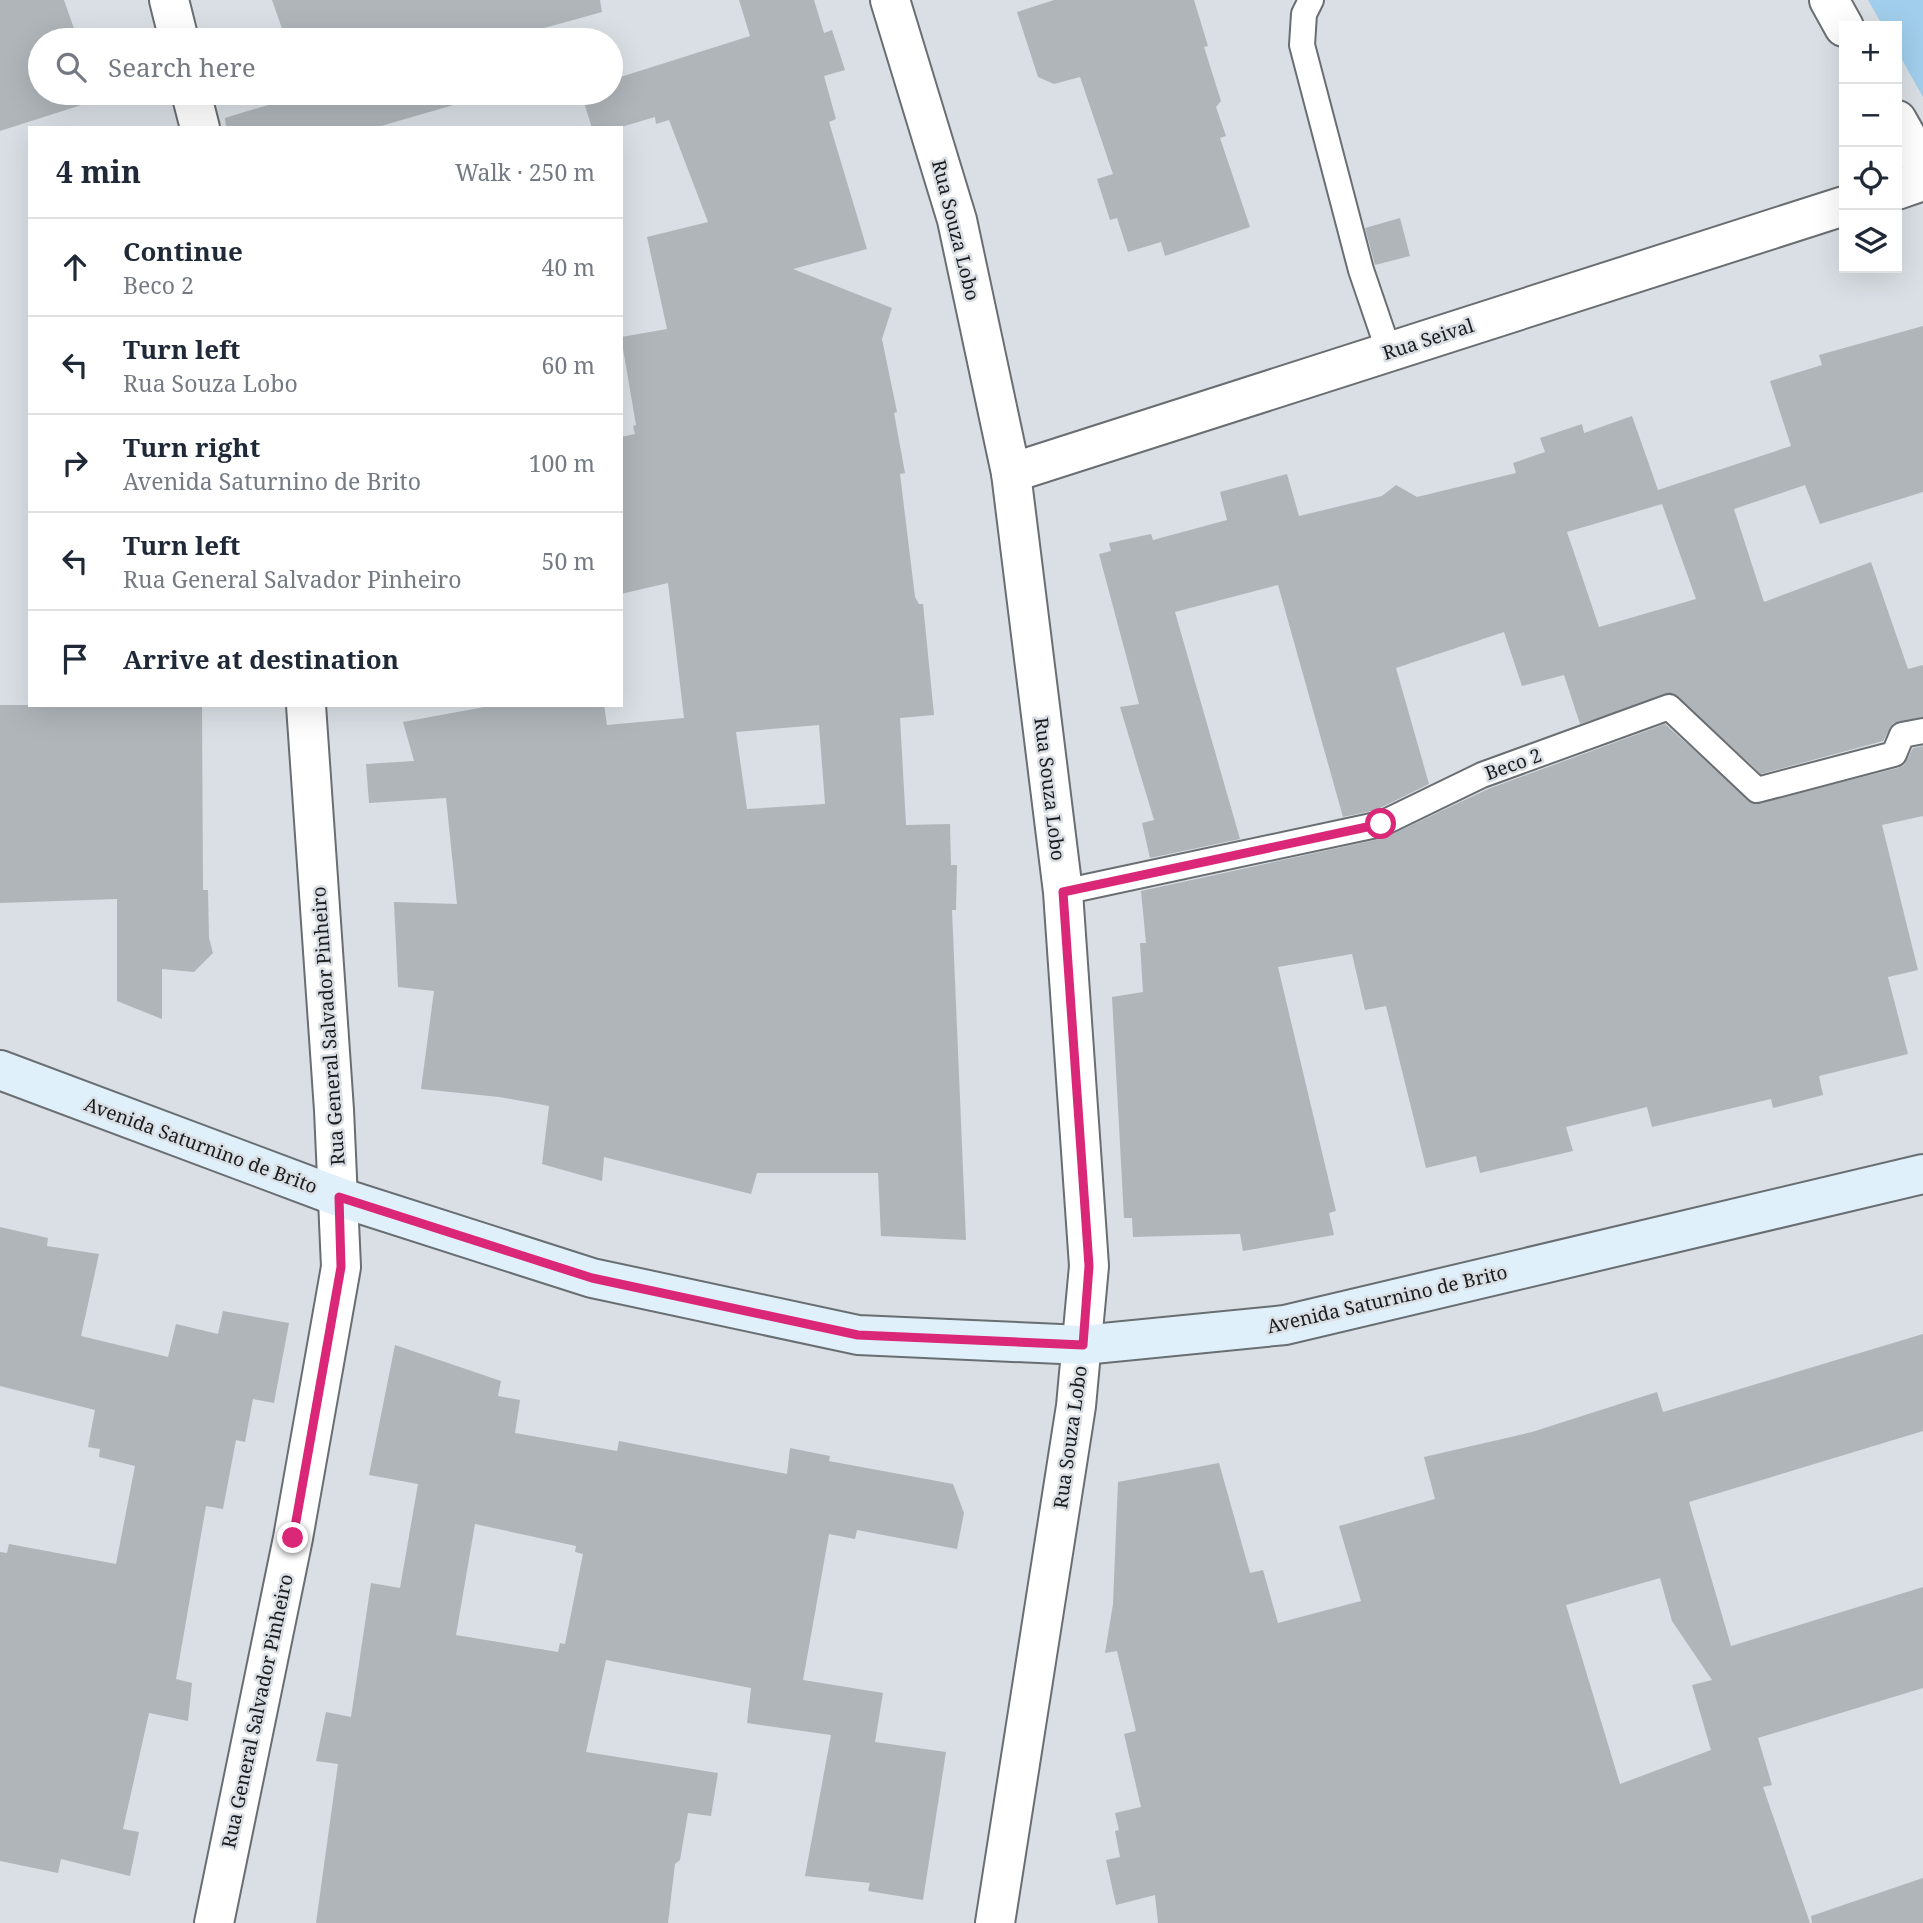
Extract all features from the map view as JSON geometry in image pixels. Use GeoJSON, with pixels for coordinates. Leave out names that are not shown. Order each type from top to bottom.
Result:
{"type":"FeatureCollection","features":[{"type":"Feature","properties":{"kind":"main road","name":"Avenida Saturnino de Brito"},"geometry":{"type":"LineString","coordinates":[[0,1070],[339,1197],[592,1278],[858,1335],[1083,1345],[1285,1325],[1923,1174]]}},
{"type":"Feature","properties":{"kind":"street"},"geometry":{"type":"LineString","coordinates":[[169,0],[176,28]]}},
{"type":"Feature","properties":{"kind":"street","name":"Rua Souza Lobo"},"geometry":{"type":"LineString","coordinates":[[890,0],[957,220],[1012,473],[1063,892],[1089,1266],[1076,1406],[995,1923]]}},
{"type":"Feature","properties":{"kind":"street"},"geometry":{"type":"LineString","coordinates":[[1829,0],[1841,21]]}},
{"type":"Feature","properties":{"kind":"street"},"geometry":{"type":"LineString","coordinates":[[194,105],[199,126]]}},
{"type":"Feature","properties":{"kind":"street"},"geometry":{"type":"LineString","coordinates":[[1902,129],[1923,166]]}},
{"type":"Feature","properties":{"kind":"street"},"geometry":{"type":"LineString","coordinates":[[1902,188],[1923,181]]}},
{"type":"Feature","properties":{"kind":"street","name":"Rua Seival"},"geometry":{"type":"LineString","coordinates":[[1012,473],[1839,208]]}},
{"type":"Feature","properties":{"kind":"street","name":"Rua General Salvador Pinheiro"},"geometry":{"type":"LineString","coordinates":[[214,1923],[293,1538],[338,1280],[339,1197],[306,707]]}},
{"type":"Feature","properties":{"kind":"lane"},"geometry":{"type":"LineString","coordinates":[[1311,0],[1304,14],[1301,45],[1361,270],[1389,352]]}},
{"type":"Feature","properties":{"kind":"lane","name":"Beco 2"},"geometry":{"type":"LineString","coordinates":[[1063,892],[1381,824],[1482,775],[1669,707],[1758,790],[1894,754],[1902,735],[1923,731]]}},
{"type":"Feature","properties":{"kind":"shaded area"},"geometry":{"type":"Polygon","coordinates":[[[1868,0],[1923,0],[1923,97],[1902,60],[1902,21],[1880,21],[1868,0]]]}},
{"type":"Feature","properties":{"kind":"building"},"geometry":{"type":"Polygon","coordinates":[[[0,0],[64,0],[74,28],[28,28],[28,105],[81,105],[0,131],[0,0]]]}},
{"type":"Feature","properties":{"kind":"building"},"geometry":{"type":"Polygon","coordinates":[[[272,0],[600,0],[602,12],[544,28],[282,28],[272,0]]]}},
{"type":"Feature","properties":{"kind":"building"},"geometry":{"type":"Polygon","coordinates":[[[739,0],[814,0],[824,33],[832,30],[845,70],[824,76],[836,119],[829,122],[867,249],[793,269],[892,308],[882,339],[897,412],[894,413],[905,473],[900,474],[915,597],[919,604],[923,604],[934,715],[900,718],[906,825],[950,824],[951,865],[957,865],[956,910],[952,910],[966,1240],[881,1236],[878,1173],[757,1173],[751,1194],[604,1157],[602,1181],[542,1164],[549,1106],[499,1097],[421,1089],[434,991],[398,987],[394,902],[457,904],[446,798],[369,803],[366,764],[414,761],[403,722],[484,707],[604,707],[607,725],[684,718],[668,583],[623,594],[623,437],[635,434],[633,426],[636,425],[623,337],[667,329],[647,237],[708,222],[669,120],[656,124],[655,117],[623,127],[591,126],[585,105],[623,105],[623,76],[750,36],[739,0]],[[819,725],[736,732],[747,809],[825,804],[819,725]]]}},
{"type":"Feature","properties":{"kind":"building"},"geometry":{"type":"Polygon","coordinates":[[[1054,0],[1194,0],[1208,46],[1204,47],[1221,101],[1216,107],[1226,136],[1220,138],[1250,227],[1165,256],[1161,242],[1128,252],[1117,218],[1110,220],[1097,179],[1113,174],[1080,77],[1054,84],[1038,77],[1017,12],[1054,0]]]}},
{"type":"Feature","properties":{"kind":"building"},"geometry":{"type":"Polygon","coordinates":[[[268,105],[454,105],[381,126],[226,126],[225,118],[268,105]]]}},
{"type":"Feature","properties":{"kind":"building"},"geometry":{"type":"Polygon","coordinates":[[[1400,218],[1410,256],[1375,265],[1365,228],[1400,218]]]}},
{"type":"Feature","properties":{"kind":"building"},"geometry":{"type":"Polygon","coordinates":[[[1923,326],[1923,492],[1820,524],[1805,485],[1734,509],[1764,602],[1871,562],[1908,669],[1923,665],[1923,717],[1893,723],[1883,741],[1761,774],[1673,693],[1580,724],[1564,675],[1522,686],[1504,632],[1396,668],[1429,784],[1376,810],[1343,817],[1278,585],[1175,612],[1240,839],[1150,858],[1142,823],[1154,820],[1120,707],[1139,704],[1099,554],[1111,551],[1109,543],[1151,534],[1153,540],[1227,520],[1220,492],[1287,474],[1299,516],[1382,496],[1396,485],[1417,497],[1516,473],[1513,463],[1545,452],[1540,438],[1582,424],[1584,433],[1632,416],[1658,490],[1791,446],[1770,381],[1822,365],[1819,355],[1923,326]],[[1662,504],[1567,532],[1599,627],[1696,599],[1662,504]]]}},
{"type":"Feature","properties":{"kind":"building"},"geometry":{"type":"Polygon","coordinates":[[[0,705],[202,707],[203,890],[208,890],[209,938],[213,953],[194,972],[162,969],[162,1019],[117,1001],[117,899],[0,903],[0,705]]]}},
{"type":"Feature","properties":{"kind":"building"},"geometry":{"type":"Polygon","coordinates":[[[1665,724],[1754,804],[1898,768],[1904,765],[1913,748],[1923,746],[1923,816],[1882,825],[1918,970],[1888,977],[1908,1054],[1819,1076],[1823,1095],[1773,1108],[1771,1099],[1652,1127],[1647,1107],[1566,1127],[1573,1151],[1480,1173],[1476,1156],[1426,1168],[1386,1006],[1365,1010],[1352,954],[1278,967],[1336,1211],[1329,1213],[1334,1235],[1243,1251],[1240,1234],[1133,1237],[1132,1218],[1124,1218],[1112,997],[1143,992],[1140,943],[1146,943],[1141,891],[1384,838],[1488,789],[1665,724]]]}},
{"type":"Feature","properties":{"kind":"building"},"geometry":{"type":"Polygon","coordinates":[[[0,1227],[48,1238],[47,1246],[99,1254],[81,1336],[168,1357],[176,1324],[218,1334],[223,1311],[289,1323],[274,1403],[253,1399],[245,1442],[236,1440],[223,1509],[206,1506],[176,1679],[192,1683],[188,1721],[149,1713],[123,1829],[139,1832],[130,1876],[61,1859],[58,1873],[0,1861],[0,1552],[7,1553],[9,1544],[116,1564],[135,1466],[99,1457],[100,1449],[88,1447],[95,1410],[0,1386],[0,1227]]]}},
{"type":"Feature","properties":{"kind":"building"},"geometry":{"type":"Polygon","coordinates":[[[1923,1334],[1923,1431],[1689,1502],[1731,1646],[1923,1587],[1923,1688],[1758,1738],[1772,1785],[1763,1787],[1810,1923],[1158,1923],[1155,1895],[1116,1905],[1106,1860],[1120,1857],[1115,1813],[1141,1807],[1124,1734],[1136,1731],[1117,1651],[1105,1653],[1113,1604],[1118,1482],[1219,1463],[1250,1573],[1263,1570],[1278,1623],[1361,1601],[1339,1526],[1435,1499],[1424,1457],[1532,1432],[1657,1392],[1663,1412],[1923,1334]],[[1660,1578],[1566,1605],[1620,1784],[1711,1750],[1692,1685],[1712,1680],[1672,1621],[1660,1578]]]}},
{"type":"Feature","properties":{"kind":"building"},"geometry":{"type":"Polygon","coordinates":[[[395,1345],[501,1381],[498,1396],[520,1400],[515,1433],[617,1451],[619,1441],[787,1474],[790,1448],[830,1456],[829,1461],[953,1484],[964,1513],[957,1549],[857,1530],[855,1539],[829,1534],[803,1680],[883,1693],[875,1742],[946,1752],[923,1900],[868,1891],[870,1883],[805,1876],[831,1735],[747,1723],[751,1688],[606,1660],[586,1752],[718,1773],[711,1816],[688,1813],[680,1860],[675,1864],[668,1923],[316,1923],[338,1764],[316,1761],[326,1712],[351,1717],[371,1583],[400,1588],[418,1484],[369,1475],[395,1345]],[[475,1524],[456,1635],[558,1652],[560,1643],[565,1644],[583,1554],[575,1552],[576,1546],[475,1524]]]}},
{"type":"Feature","properties":{"kind":"building"},"geometry":{"type":"Polygon","coordinates":[[[1923,1878],[1923,1923],[1812,1923],[1811,1916],[1923,1878]]]}},
{"type":"Feature","properties":{"kind":"route"},"geometry":{"type":"LineString","coordinates":[[293,1538],[341,1267],[339,1197],[592,1278],[858,1335],[1083,1345],[1089,1266],[1063,892],[1381,824]]}}]}
